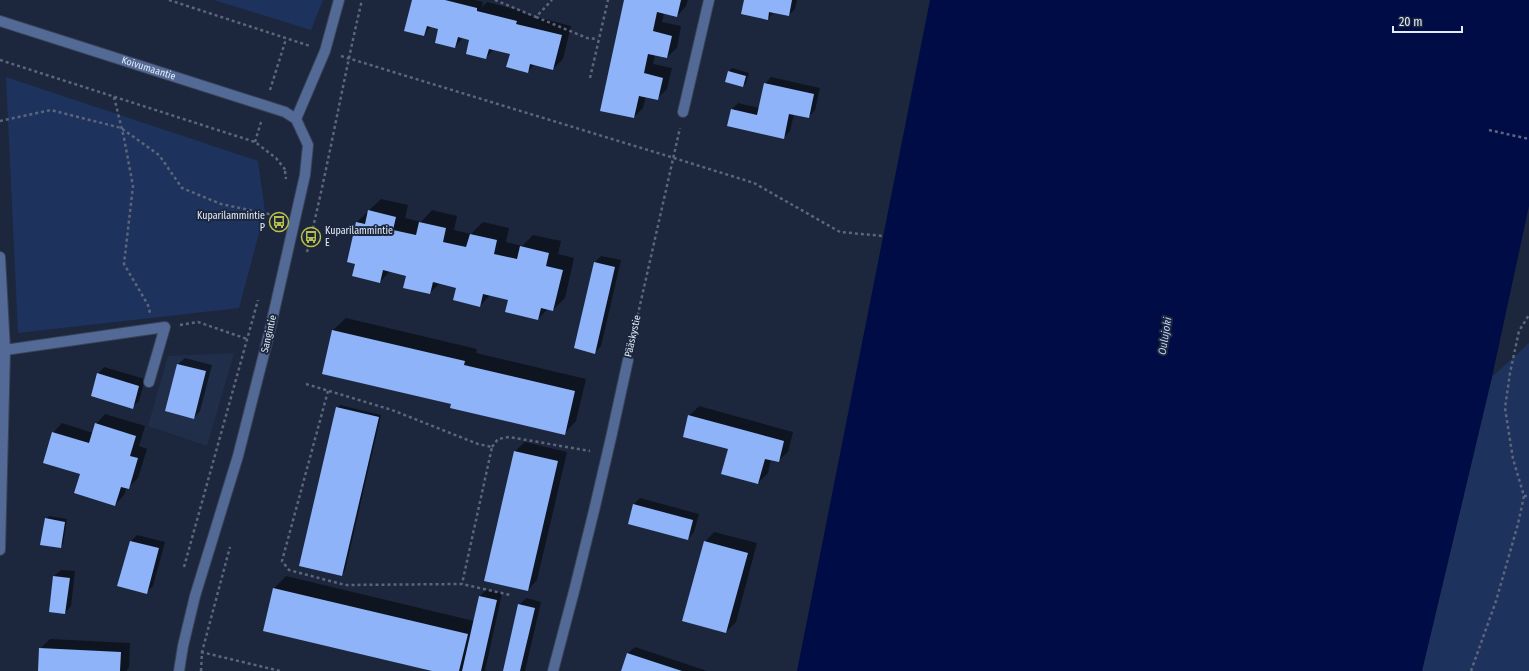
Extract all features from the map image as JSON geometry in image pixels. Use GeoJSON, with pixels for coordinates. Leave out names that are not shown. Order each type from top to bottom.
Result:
{"type":"FeatureCollection","features":[{"type":"Feature","properties":{"kind":"street"},"geometry":{"type":"LineString","coordinates":[[296,119],[325,51],[339,0]]}},
{"type":"Feature","properties":{"kind":"street"},"geometry":{"type":"LineString","coordinates":[[683,112],[709,0]]}},
{"type":"Feature","properties":{"kind":"street","name":"Koivumaantie"},"geometry":{"type":"LineString","coordinates":[[0,22],[266,105],[285,112],[296,119]]}},
{"type":"Feature","properties":{"kind":"street","name":"Sangintie"},"geometry":{"type":"LineString","coordinates":[[179,671],[183,646],[196,596],[238,456],[268,338],[304,175],[308,145],[296,119]]}},
{"type":"Feature","properties":{"kind":"street"},"geometry":{"type":"LineString","coordinates":[[0,257],[2,351],[0,550]]}},
{"type":"Feature","properties":{"kind":"street"},"geometry":{"type":"LineString","coordinates":[[2,351],[160,328],[149,382]]}},
{"type":"Feature","properties":{"kind":"street","name":"Pääskystie"},"geometry":{"type":"LineString","coordinates":[[553,671],[608,455],[628,360]]}},
{"type":"Feature","properties":{"kind":"path"},"geometry":{"type":"LineString","coordinates":[[169,0],[325,51],[754,184],[840,232],[883,236]]}},
{"type":"Feature","properties":{"kind":"path"},"geometry":{"type":"LineString","coordinates":[[495,0],[587,38],[598,39]]}},
{"type":"Feature","properties":{"kind":"path"},"geometry":{"type":"LineString","coordinates":[[536,17],[552,0]]}},
{"type":"Feature","properties":{"kind":"path"},"geometry":{"type":"LineString","coordinates":[[590,78],[608,0]]}},
{"type":"Feature","properties":{"kind":"path"},"geometry":{"type":"LineString","coordinates":[[0,60],[255,142],[276,158],[286,171],[286,183]]}},
{"type":"Feature","properties":{"kind":"path"},"geometry":{"type":"LineString","coordinates":[[114,96],[133,186],[124,264],[160,328],[198,322],[247,340]]}},
{"type":"Feature","properties":{"kind":"path"},"geometry":{"type":"LineString","coordinates":[[0,121],[51,110],[121,128],[159,155],[182,188],[221,204],[280,217]]}},
{"type":"Feature","properties":{"kind":"path","name":"Pääskystie"},"geometry":{"type":"LineString","coordinates":[[628,360],[683,112]]}},
{"type":"Feature","properties":{"kind":"path"},"geometry":{"type":"LineString","coordinates":[[1489,130],[1529,139]]}},
{"type":"Feature","properties":{"kind":"path"},"geometry":{"type":"LineString","coordinates":[[286,171],[325,178]]}},
{"type":"Feature","properties":{"kind":"path"},"geometry":{"type":"LineString","coordinates":[[279,222],[282,213]]}},
{"type":"Feature","properties":{"kind":"path"},"geometry":{"type":"LineString","coordinates":[[183,573],[259,296]]}},
{"type":"Feature","properties":{"kind":"path"},"geometry":{"type":"LineString","coordinates":[[1471,671],[1496,601],[1518,524],[1524,496],[1513,459],[1505,408],[1510,373],[1519,331],[1529,315]]}},
{"type":"Feature","properties":{"kind":"path"},"geometry":{"type":"LineString","coordinates":[[306,384],[392,410],[478,444],[492,447]]}},
{"type":"Feature","properties":{"kind":"path"},"geometry":{"type":"LineString","coordinates":[[328,391],[282,561],[289,570],[345,585],[462,584],[510,595]]}},
{"type":"Feature","properties":{"kind":"path"},"geometry":{"type":"LineString","coordinates":[[462,584],[492,447],[498,439],[509,436],[608,455]]}},
{"type":"Feature","properties":{"kind":"path"},"geometry":{"type":"LineString","coordinates":[[1524,496],[1529,496]]}},
{"type":"Feature","properties":{"kind":"path"},"geometry":{"type":"LineString","coordinates":[[183,646],[280,671]]}},
{"type":"Feature","properties":{"kind":"shaded area"},"geometry":{"type":"Polygon","coordinates":[[[214,0],[323,0],[311,30],[214,0]]]}},
{"type":"Feature","properties":{"kind":"shaded area"},"geometry":{"type":"Polygon","coordinates":[[[6,77],[258,161],[265,211],[239,308],[18,333],[6,77]]]}},
{"type":"Feature","properties":{"kind":"shaded area"},"geometry":{"type":"Polygon","coordinates":[[[1529,343],[1529,671],[1422,671],[1492,377],[1529,343]]]}},
{"type":"Feature","properties":{"kind":"shaded area"},"geometry":{"type":"Polygon","coordinates":[[[234,353],[207,446],[148,426],[168,356],[234,353]]]}},
{"type":"Feature","properties":{"kind":"water","name":"Oulujoki"},"geometry":{"type":"Polygon","coordinates":[[[930,0],[1529,0],[1529,206],[1492,377],[1422,671],[797,671],[930,0]]]}},
{"type":"Feature","properties":{"kind":"building"},"geometry":{"type":"Polygon","coordinates":[[[412,0],[445,0],[477,8],[477,11],[517,21],[516,24],[562,35],[553,70],[530,64],[528,73],[506,67],[510,54],[489,49],[486,59],[466,54],[469,40],[458,37],[455,48],[435,43],[438,29],[427,26],[424,36],[404,31],[412,0]]]}},
{"type":"Feature","properties":{"kind":"building"},"geometry":{"type":"Polygon","coordinates":[[[624,0],[681,0],[677,17],[657,12],[653,31],[672,36],[667,58],[648,54],[644,73],[663,78],[658,100],[639,96],[634,118],[600,111],[624,0]]]}},
{"type":"Feature","properties":{"kind":"building"},"geometry":{"type":"Polygon","coordinates":[[[744,0],[792,0],[789,16],[769,12],[768,20],[741,14],[744,0]]]}},
{"type":"Feature","properties":{"kind":"building"},"geometry":{"type":"Polygon","coordinates":[[[728,71],[746,76],[743,87],[725,82],[728,71]]]}},
{"type":"Feature","properties":{"kind":"building"},"geometry":{"type":"Polygon","coordinates":[[[764,83],[814,94],[809,118],[789,114],[784,139],[727,126],[731,109],[757,115],[764,83]]]}},
{"type":"Feature","properties":{"kind":"building"},"geometry":{"type":"Polygon","coordinates":[[[368,210],[396,217],[393,230],[416,235],[419,222],[446,228],[443,242],[466,247],[470,234],[497,240],[494,254],[517,259],[520,246],[549,253],[546,266],[563,270],[553,311],[541,308],[538,320],[505,312],[508,300],[483,294],[480,307],[453,300],[456,288],[433,282],[430,294],[403,288],[406,276],[383,270],[380,283],[352,276],[355,264],[347,262],[356,222],[365,224],[368,210]]]}},
{"type":"Feature","properties":{"kind":"building"},"geometry":{"type":"Polygon","coordinates":[[[594,262],[615,267],[595,354],[574,348],[594,262]]]}},
{"type":"Feature","properties":{"kind":"building"},"geometry":{"type":"Polygon","coordinates":[[[332,330],[465,361],[464,365],[575,391],[565,435],[450,408],[451,404],[322,374],[332,330]]]}},
{"type":"Feature","properties":{"kind":"building"},"geometry":{"type":"Polygon","coordinates":[[[177,364],[206,371],[194,419],[165,411],[177,364]]]}},
{"type":"Feature","properties":{"kind":"building"},"geometry":{"type":"Polygon","coordinates":[[[97,373],[139,386],[133,409],[91,396],[97,373]]]}},
{"type":"Feature","properties":{"kind":"building"},"geometry":{"type":"Polygon","coordinates":[[[336,407],[379,417],[342,576],[299,566],[336,407]]]}},
{"type":"Feature","properties":{"kind":"building"},"geometry":{"type":"Polygon","coordinates":[[[688,415],[784,441],[779,462],[765,459],[758,484],[721,474],[728,449],[683,437],[688,415]]]}},
{"type":"Feature","properties":{"kind":"building"},"geometry":{"type":"Polygon","coordinates":[[[95,423],[136,436],[130,456],[138,458],[129,489],[121,487],[115,506],[74,493],[80,474],[43,463],[52,432],[89,443],[95,423]]]}},
{"type":"Feature","properties":{"kind":"building"},"geometry":{"type":"Polygon","coordinates":[[[514,451],[558,461],[528,591],[484,581],[514,451]]]}},
{"type":"Feature","properties":{"kind":"building"},"geometry":{"type":"Polygon","coordinates":[[[633,504],[693,520],[688,540],[628,524],[633,504]]]}},
{"type":"Feature","properties":{"kind":"building"},"geometry":{"type":"Polygon","coordinates":[[[45,518],[65,522],[61,548],[40,545],[45,518]]]}},
{"type":"Feature","properties":{"kind":"building"},"geometry":{"type":"Polygon","coordinates":[[[130,541],[159,548],[147,594],[117,586],[130,541]]]}},
{"type":"Feature","properties":{"kind":"building"},"geometry":{"type":"Polygon","coordinates":[[[704,541],[748,553],[726,633],[682,621],[704,541]]]}},
{"type":"Feature","properties":{"kind":"building"},"geometry":{"type":"Polygon","coordinates":[[[53,576],[70,578],[65,614],[49,612],[53,576]]]}},
{"type":"Feature","properties":{"kind":"building"},"geometry":{"type":"Polygon","coordinates":[[[273,588],[468,634],[459,671],[432,671],[263,631],[273,588]]]}},
{"type":"Feature","properties":{"kind":"building"},"geometry":{"type":"Polygon","coordinates":[[[479,596],[497,600],[481,671],[462,671],[479,596]]]}},
{"type":"Feature","properties":{"kind":"building"},"geometry":{"type":"Polygon","coordinates":[[[518,604],[535,608],[520,671],[503,671],[518,604]]]}},
{"type":"Feature","properties":{"kind":"building"},"geometry":{"type":"Polygon","coordinates":[[[39,648],[121,652],[120,671],[38,671],[39,648]]]}},
{"type":"Feature","properties":{"kind":"building"},"geometry":{"type":"Polygon","coordinates":[[[627,653],[682,671],[621,671],[627,653]]]}},
{"type":"Feature","properties":{"kind":"place","name":"Kuparilammintie P"},"geometry":{"type":"Point","coordinates":[279,222]}},
{"type":"Feature","properties":{"kind":"place","name":"Kuparilammintie E"},"geometry":{"type":"Point","coordinates":[311,237]}}]}
